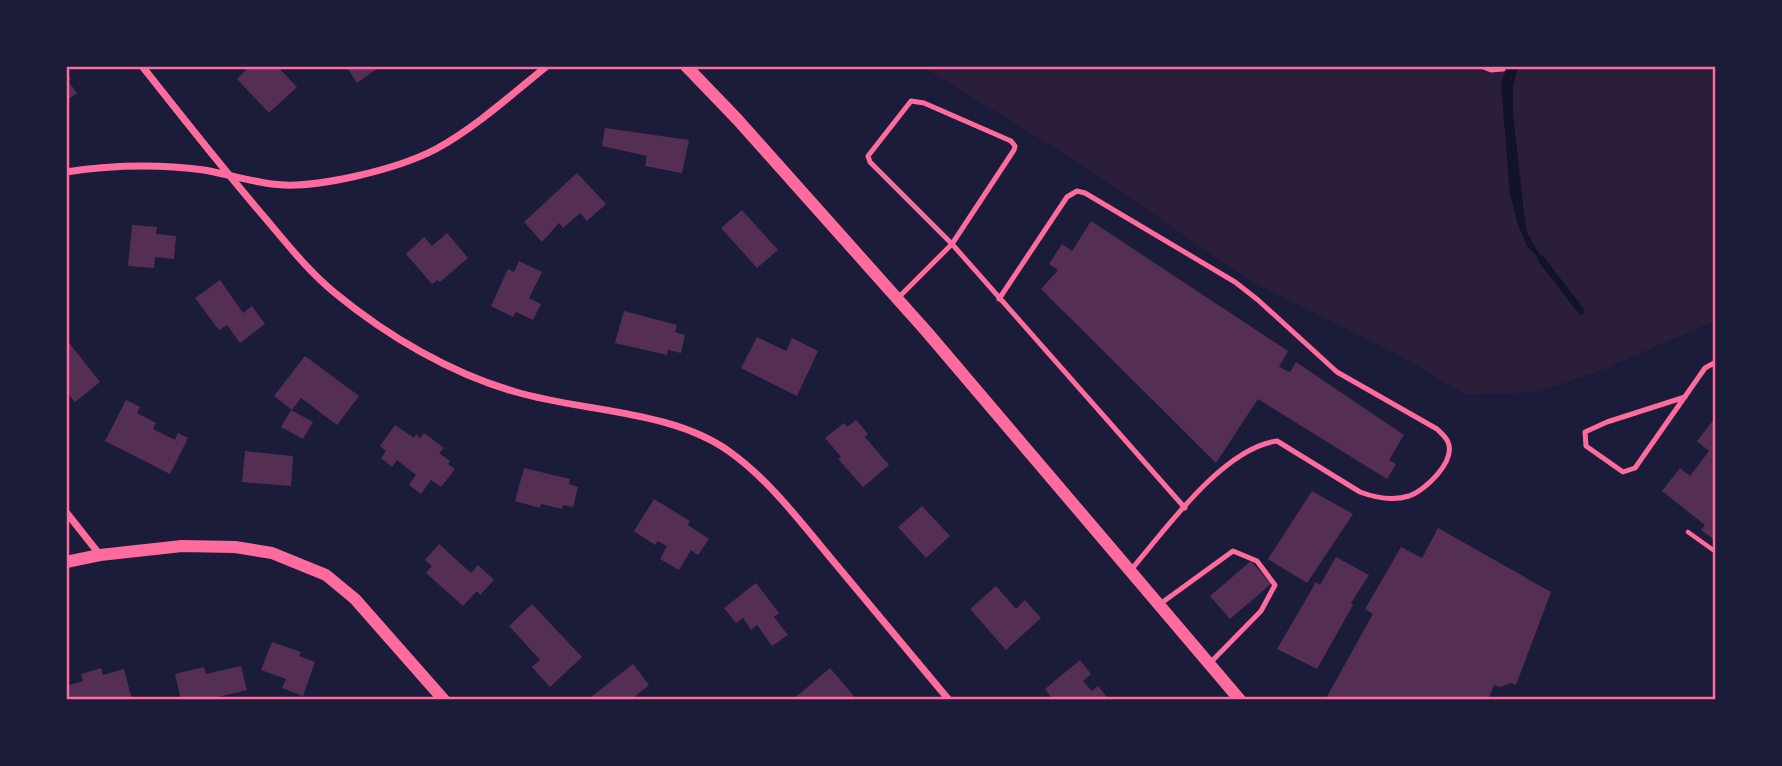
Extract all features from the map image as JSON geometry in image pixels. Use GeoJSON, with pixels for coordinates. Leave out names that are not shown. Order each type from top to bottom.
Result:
{"type":"FeatureCollection","features":[{"type":"Feature","properties":{"kind":"street"},"geometry":{"type":"LineString","coordinates":[[142,66],[227,174],[303,262],[334,292],[366,317],[410,345],[454,368],[508,389],[670,424],[701,436],[730,452],[789,508],[948,699]]}},
{"type":"Feature","properties":{"kind":"street"},"geometry":{"type":"LineString","coordinates":[[66,172],[104,166],[161,166],[227,174],[272,184],[297,185],[335,181],[405,162],[435,150],[463,132],[547,66]]}},
{"type":"Feature","properties":{"kind":"street"},"geometry":{"type":"LineString","coordinates":[[685,66],[737,119],[898,299],[1240,699]]}},
{"type":"Feature","properties":{"kind":"street"},"geometry":{"type":"LineString","coordinates":[[66,512],[100,555]]}},
{"type":"Feature","properties":{"kind":"street"},"geometry":{"type":"LineString","coordinates":[[66,562],[100,555],[182,546],[234,547],[272,553],[326,575],[355,599],[444,699]]}},
{"type":"Feature","properties":{"kind":"lane"},"geometry":{"type":"LineString","coordinates":[[1481,66],[1491,70],[1503,69]]}},
{"type":"Feature","properties":{"kind":"lane"},"geometry":{"type":"LineString","coordinates":[[898,299],[952,244],[1015,146],[1011,141],[924,103],[911,101],[869,156],[870,162],[952,244],[1185,508]]}},
{"type":"Feature","properties":{"kind":"lane"},"geometry":{"type":"LineString","coordinates":[[999,299],[1067,197],[1077,191],[1085,193],[1235,282],[1337,372],[1437,429],[1448,440],[1450,451],[1439,475],[1423,489],[1408,496],[1374,497],[1360,492],[1277,442],[1263,443],[1244,452],[1221,469],[1131,570]]}},
{"type":"Feature","properties":{"kind":"lane"},"geometry":{"type":"LineString","coordinates":[[1685,397],[1585,432],[1586,446],[1623,472],[1635,468],[1685,397],[1705,368],[1716,362]]}},
{"type":"Feature","properties":{"kind":"lane"},"geometry":{"type":"LineString","coordinates":[[1160,604],[1233,551],[1257,561],[1275,585],[1261,611],[1210,663]]}},
{"type":"Feature","properties":{"kind":"path"},"geometry":{"type":"LineString","coordinates":[[1688,532],[1716,552]]}},
{"type":"Feature","properties":{"kind":"shaded area"},"geometry":{"type":"Polygon","coordinates":[[[923,67],[1715,67],[1715,321],[1599,371],[1538,392],[1466,395],[1399,355],[1254,283],[1076,161],[923,67]]]}},
{"type":"Feature","properties":{"kind":"shaded area"},"geometry":{"type":"Polygon","coordinates":[[[1507,67],[1518,67],[1513,86],[1513,114],[1527,232],[1545,265],[1527,246],[1510,195],[1501,84],[1507,67]]]}},
{"type":"Feature","properties":{"kind":"building"},"geometry":{"type":"Polygon","coordinates":[[[250,66],[277,66],[297,87],[269,113],[237,79],[250,66]]]}},
{"type":"Feature","properties":{"kind":"building"},"geometry":{"type":"Polygon","coordinates":[[[346,66],[381,66],[357,83],[346,66]]]}},
{"type":"Feature","properties":{"kind":"building"},"geometry":{"type":"Polygon","coordinates":[[[66,73],[71,79],[68,81],[77,93],[66,101],[66,73]]]}},
{"type":"Feature","properties":{"kind":"building"},"geometry":{"type":"Polygon","coordinates":[[[605,128],[689,140],[682,173],[645,166],[647,156],[602,146],[605,128]]]}},
{"type":"Feature","properties":{"kind":"building"},"geometry":{"type":"Polygon","coordinates":[[[577,173],[606,204],[587,221],[580,213],[563,228],[559,223],[542,242],[524,222],[577,173]]]}},
{"type":"Feature","properties":{"kind":"building"},"geometry":{"type":"Polygon","coordinates":[[[742,210],[778,250],[757,268],[721,228],[742,210]]]}},
{"type":"Feature","properties":{"kind":"building"},"geometry":{"type":"Polygon","coordinates":[[[1091,221],[1288,351],[1279,367],[1290,372],[1296,362],[1404,435],[1389,460],[1396,464],[1387,479],[1258,399],[1216,463],[1041,289],[1058,270],[1049,264],[1062,244],[1072,251],[1091,221]]]}},
{"type":"Feature","properties":{"kind":"building"},"geometry":{"type":"Polygon","coordinates":[[[132,225],[157,227],[156,234],[176,236],[174,259],[155,257],[154,268],[128,266],[132,225]]]}},
{"type":"Feature","properties":{"kind":"building"},"geometry":{"type":"Polygon","coordinates":[[[447,233],[468,258],[440,282],[437,280],[432,284],[406,254],[424,237],[432,246],[447,233]]]}},
{"type":"Feature","properties":{"kind":"building"},"geometry":{"type":"Polygon","coordinates":[[[519,261],[542,272],[529,298],[541,304],[533,320],[516,312],[513,317],[491,306],[508,269],[514,272],[519,261]]]}},
{"type":"Feature","properties":{"kind":"building"},"geometry":{"type":"Polygon","coordinates":[[[220,280],[243,313],[252,306],[265,324],[240,343],[227,325],[219,330],[195,298],[220,280]]]}},
{"type":"Feature","properties":{"kind":"building"},"geometry":{"type":"Polygon","coordinates":[[[624,311],[677,325],[675,332],[685,335],[681,353],[668,350],[667,355],[615,343],[624,311]]]}},
{"type":"Feature","properties":{"kind":"building"},"geometry":{"type":"Polygon","coordinates":[[[757,337],[786,351],[792,338],[818,351],[797,396],[741,368],[757,337]]]}},
{"type":"Feature","properties":{"kind":"building"},"geometry":{"type":"Polygon","coordinates":[[[66,339],[100,382],[75,402],[66,391],[66,339]]]}},
{"type":"Feature","properties":{"kind":"building"},"geometry":{"type":"Polygon","coordinates":[[[305,356],[359,396],[337,425],[301,398],[292,410],[274,396],[305,356]]]}},
{"type":"Feature","properties":{"kind":"building"},"geometry":{"type":"Polygon","coordinates":[[[126,400],[140,407],[137,413],[156,423],[153,429],[175,440],[178,433],[188,438],[170,474],[105,441],[126,400]]]}},
{"type":"Feature","properties":{"kind":"building"},"geometry":{"type":"Polygon","coordinates":[[[291,410],[313,422],[303,439],[281,427],[291,410]]]}},
{"type":"Feature","properties":{"kind":"building"},"geometry":{"type":"Polygon","coordinates":[[[1716,417],[1716,541],[1701,530],[1705,525],[1662,491],[1680,468],[1690,476],[1709,451],[1697,441],[1716,417]]]}},
{"type":"Feature","properties":{"kind":"building"},"geometry":{"type":"Polygon","coordinates":[[[856,420],[868,434],[865,437],[889,465],[863,487],[838,459],[841,457],[825,438],[844,423],[847,427],[856,420]]]}},
{"type":"Feature","properties":{"kind":"building"},"geometry":{"type":"Polygon","coordinates":[[[395,425],[414,438],[416,434],[420,438],[424,433],[444,448],[439,453],[450,461],[448,464],[455,469],[441,487],[431,480],[421,494],[409,485],[416,475],[397,460],[392,467],[381,458],[386,451],[380,446],[395,425]]]}},
{"type":"Feature","properties":{"kind":"building"},"geometry":{"type":"Polygon","coordinates":[[[245,451],[293,456],[291,486],[242,482],[245,451]]]}},
{"type":"Feature","properties":{"kind":"building"},"geometry":{"type":"Polygon","coordinates":[[[524,468],[570,479],[569,484],[578,487],[573,507],[563,505],[562,509],[541,504],[540,508],[515,501],[524,468]]]}},
{"type":"Feature","properties":{"kind":"building"},"geometry":{"type":"Polygon","coordinates":[[[1312,491],[1353,514],[1307,583],[1268,559],[1312,491]]]}},
{"type":"Feature","properties":{"kind":"building"},"geometry":{"type":"Polygon","coordinates":[[[654,499],[690,521],[688,525],[709,539],[698,555],[691,550],[679,570],[660,559],[667,546],[658,541],[655,545],[634,531],[654,499]]]}},
{"type":"Feature","properties":{"kind":"building"},"geometry":{"type":"Polygon","coordinates":[[[922,506],[950,536],[926,558],[898,527],[922,506]]]}},
{"type":"Feature","properties":{"kind":"building"},"geometry":{"type":"Polygon","coordinates":[[[1438,528],[1551,592],[1516,685],[1494,685],[1488,700],[1325,700],[1373,614],[1365,609],[1401,547],[1422,558],[1438,528]]]}},
{"type":"Feature","properties":{"kind":"building"},"geometry":{"type":"Polygon","coordinates":[[[439,544],[471,573],[478,565],[494,580],[480,595],[477,591],[463,606],[426,573],[432,566],[425,560],[439,544]]]}},
{"type":"Feature","properties":{"kind":"building"},"geometry":{"type":"Polygon","coordinates":[[[1336,557],[1369,575],[1351,603],[1353,605],[1317,669],[1277,649],[1316,582],[1320,585],[1336,557]]]}},
{"type":"Feature","properties":{"kind":"building"},"geometry":{"type":"Polygon","coordinates":[[[1251,561],[1271,584],[1230,619],[1210,596],[1251,561]]]}},
{"type":"Feature","properties":{"kind":"building"},"geometry":{"type":"Polygon","coordinates":[[[756,583],[779,613],[774,617],[788,635],[772,646],[757,625],[751,630],[743,618],[736,623],[724,608],[756,583]]]}},
{"type":"Feature","properties":{"kind":"building"},"geometry":{"type":"Polygon","coordinates":[[[996,586],[1016,609],[1025,600],[1041,618],[1006,650],[970,609],[996,586]]]}},
{"type":"Feature","properties":{"kind":"building"},"geometry":{"type":"Polygon","coordinates":[[[532,604],[582,657],[550,687],[532,667],[540,660],[509,626],[532,604]]]}},
{"type":"Feature","properties":{"kind":"building"},"geometry":{"type":"Polygon","coordinates":[[[272,642],[301,652],[299,656],[315,662],[303,696],[282,688],[286,679],[261,670],[272,642]]]}},
{"type":"Feature","properties":{"kind":"building"},"geometry":{"type":"Polygon","coordinates":[[[1080,660],[1091,674],[1083,681],[1092,691],[1098,686],[1109,700],[1053,700],[1045,689],[1080,660]]]}},
{"type":"Feature","properties":{"kind":"building"},"geometry":{"type":"Polygon","coordinates":[[[633,664],[649,685],[630,700],[587,700],[633,664]]]}},
{"type":"Feature","properties":{"kind":"building"},"geometry":{"type":"Polygon","coordinates":[[[241,666],[247,690],[218,697],[219,700],[181,700],[175,674],[204,667],[206,674],[241,666]]]}},
{"type":"Feature","properties":{"kind":"building"},"geometry":{"type":"Polygon","coordinates":[[[101,668],[103,675],[124,669],[132,700],[66,700],[66,686],[83,681],[81,674],[101,668]]]}},
{"type":"Feature","properties":{"kind":"building"},"geometry":{"type":"Polygon","coordinates":[[[830,668],[857,700],[799,700],[797,696],[830,668]]]}},
{"type":"Feature","properties":{"kind":"waterway"},"geometry":{"type":"LineString","coordinates":[[1541,259],[1581,311]]}}]}
